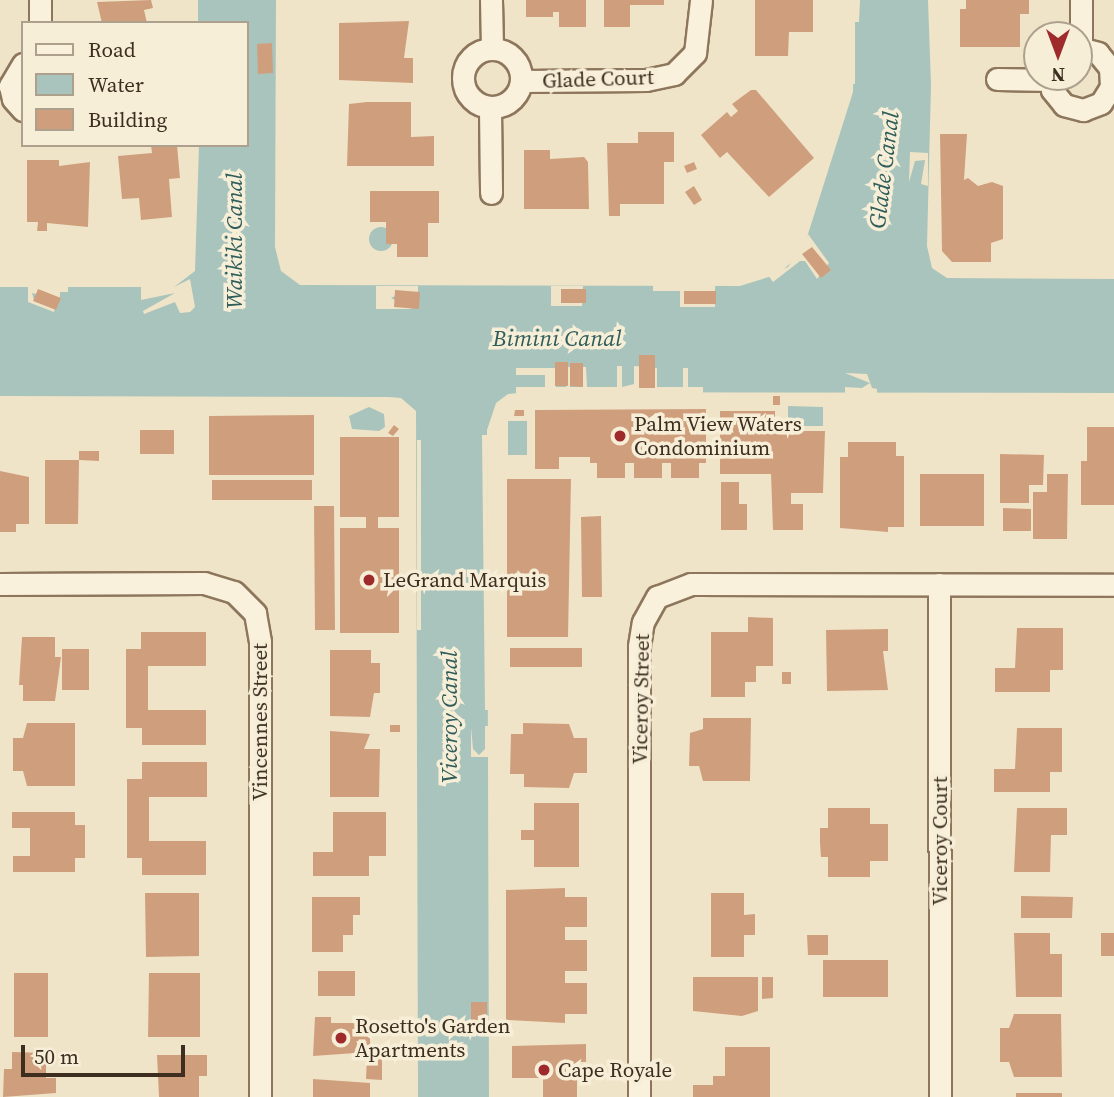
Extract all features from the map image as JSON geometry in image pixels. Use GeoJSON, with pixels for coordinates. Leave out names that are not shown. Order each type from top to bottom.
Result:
{"type":"FeatureCollection","features":[{"type":"Feature","properties":{"kind":"street"},"geometry":{"type":"LineString","coordinates":[[40,0],[40,21]]}},
{"type":"Feature","properties":{"kind":"street"},"geometry":{"type":"LineString","coordinates":[[491,0],[492,49],[474,55],[463,79],[468,96],[490,108],[491,193]]}},
{"type":"Feature","properties":{"kind":"street","name":"Glade Court"},"geometry":{"type":"LineString","coordinates":[[522,81],[646,80],[674,74],[695,53],[701,0]]}},
{"type":"Feature","properties":{"kind":"street"},"geometry":{"type":"LineString","coordinates":[[1081,0],[1081,21]]}},
{"type":"Feature","properties":{"kind":"street","name":"Glade Court"},"geometry":{"type":"LineString","coordinates":[[490,108],[510,102],[522,81],[516,60],[492,49]]}},
{"type":"Feature","properties":{"kind":"street"},"geometry":{"type":"LineString","coordinates":[[1054,91],[1057,98],[1083,110],[1101,103],[1113,77],[1105,59],[1093,54]]}},
{"type":"Feature","properties":{"kind":"street"},"geometry":{"type":"LineString","coordinates":[[21,66],[6,92],[21,108]]}},
{"type":"Feature","properties":{"kind":"street"},"geometry":{"type":"LineString","coordinates":[[997,79],[1023,79]]}},
{"type":"Feature","properties":{"kind":"street","name":"Vincennes Street"},"geometry":{"type":"LineString","coordinates":[[0,584],[204,583],[234,592],[255,613],[261,642],[261,1097]]}},
{"type":"Feature","properties":{"kind":"street","name":"Viceroy Street"},"geometry":{"type":"LineString","coordinates":[[639,1097],[639,646],[646,613],[664,591],[691,584],[1114,585]]}},
{"type":"Feature","properties":{"kind":"street","name":"Viceroy Court"},"geometry":{"type":"LineString","coordinates":[[939,584],[940,1097]]}},
{"type":"Feature","properties":{"kind":"water"},"geometry":{"type":"Polygon","coordinates":[[[198,0],[276,0],[275,247],[281,271],[300,285],[740,286],[778,274],[794,260],[808,234],[853,92],[855,0],[928,0],[931,85],[927,246],[932,268],[947,278],[1114,279],[1114,393],[527,392],[508,394],[496,403],[487,430],[489,1097],[418,1097],[416,411],[401,398],[389,397],[0,396],[0,287],[174,287],[195,271],[199,147],[248,147],[248,21],[198,21],[198,0]]]}},
{"type":"Feature","properties":{"kind":"water"},"geometry":{"type":"Polygon","coordinates":[[[381,227],[392,234],[393,239],[386,250],[381,251],[370,244],[369,239],[376,228],[381,227]]]}},
{"type":"Feature","properties":{"kind":"water"},"geometry":{"type":"Polygon","coordinates":[[[788,406],[823,407],[823,426],[788,426],[788,406]]]}},
{"type":"Feature","properties":{"kind":"water"},"geometry":{"type":"Polygon","coordinates":[[[369,407],[384,414],[385,427],[379,431],[352,429],[349,416],[369,407]]]}},
{"type":"Feature","properties":{"kind":"water"},"geometry":{"type":"Polygon","coordinates":[[[508,421],[527,421],[527,455],[508,455],[508,421]]]}},
{"type":"Feature","properties":{"kind":"pier"},"geometry":{"type":"Polygon","coordinates":[[[851,0],[860,0],[859,22],[855,22],[855,84],[851,84],[851,0]]]}},
{"type":"Feature","properties":{"kind":"pier"},"geometry":{"type":"Polygon","coordinates":[[[910,152],[928,153],[928,186],[921,184],[925,160],[915,161],[909,182],[910,152]]]}},
{"type":"Feature","properties":{"kind":"pier"},"geometry":{"type":"Polygon","coordinates":[[[808,234],[829,263],[817,279],[805,261],[800,261],[773,282],[768,275],[788,267],[808,234]]]}},
{"type":"Feature","properties":{"kind":"pier"},"geometry":{"type":"Polygon","coordinates":[[[190,279],[195,307],[190,312],[180,313],[175,302],[144,314],[143,311],[175,293],[141,300],[141,287],[174,287],[190,279]]]}},
{"type":"Feature","properties":{"kind":"pier"},"geometry":{"type":"Polygon","coordinates":[[[653,282],[715,286],[715,307],[680,307],[680,291],[653,291],[653,282]]]}},
{"type":"Feature","properties":{"kind":"pier"},"geometry":{"type":"Polygon","coordinates":[[[68,283],[68,292],[60,292],[60,299],[32,293],[34,300],[55,308],[54,312],[28,302],[28,287],[68,283]]]}},
{"type":"Feature","properties":{"kind":"pier"},"geometry":{"type":"Polygon","coordinates":[[[376,286],[418,286],[418,295],[401,293],[391,298],[412,309],[376,309],[376,286]]]}},
{"type":"Feature","properties":{"kind":"pier"},"geometry":{"type":"Polygon","coordinates":[[[551,286],[583,286],[582,306],[551,306],[551,286]]]}},
{"type":"Feature","properties":{"kind":"pier","name":"Palm View Waters Condominium"},"geometry":{"type":"Polygon","coordinates":[[[617,366],[622,366],[622,387],[634,384],[634,366],[657,368],[657,387],[683,387],[683,368],[688,368],[688,387],[703,387],[703,393],[516,393],[516,387],[545,387],[545,375],[516,375],[516,368],[556,368],[556,387],[566,387],[567,367],[571,367],[570,387],[582,387],[582,367],[586,367],[587,387],[617,387],[617,366]]]}},
{"type":"Feature","properties":{"kind":"pier"},"geometry":{"type":"Polygon","coordinates":[[[845,373],[867,374],[872,388],[877,389],[877,397],[845,393],[845,387],[862,388],[870,383],[845,373]]]}},
{"type":"Feature","properties":{"kind":"pier"},"geometry":{"type":"Polygon","coordinates":[[[482,435],[487,435],[488,544],[492,558],[489,710],[485,710],[482,435]]]}},
{"type":"Feature","properties":{"kind":"pier"},"geometry":{"type":"Polygon","coordinates":[[[417,440],[421,440],[421,630],[417,630],[417,440]]]}},
{"type":"Feature","properties":{"kind":"pier"},"geometry":{"type":"Polygon","coordinates":[[[485,726],[489,726],[490,757],[471,757],[471,727],[473,749],[479,755],[485,749],[485,726]]]}},
{"type":"Feature","properties":{"kind":"building"},"geometry":{"type":"Polygon","coordinates":[[[151,0],[153,8],[144,10],[147,21],[102,21],[97,2],[151,0]]]}},
{"type":"Feature","properties":{"kind":"building"},"geometry":{"type":"Polygon","coordinates":[[[526,0],[586,0],[586,27],[559,27],[559,12],[553,12],[553,17],[526,17],[526,0]]]}},
{"type":"Feature","properties":{"kind":"building"},"geometry":{"type":"Polygon","coordinates":[[[604,0],[664,0],[664,5],[630,5],[630,27],[604,27],[604,0]]]}},
{"type":"Feature","properties":{"kind":"building"},"geometry":{"type":"Polygon","coordinates":[[[755,0],[813,0],[813,32],[789,32],[788,56],[755,56],[755,0]]]}},
{"type":"Feature","properties":{"kind":"building"},"geometry":{"type":"Polygon","coordinates":[[[966,0],[1029,0],[1029,14],[1020,14],[1020,47],[960,47],[960,9],[966,9],[966,0]]]}},
{"type":"Feature","properties":{"kind":"building"},"geometry":{"type":"Polygon","coordinates":[[[409,21],[404,58],[413,58],[413,83],[339,80],[339,23],[409,21]]]}},
{"type":"Feature","properties":{"kind":"building"},"geometry":{"type":"Polygon","coordinates":[[[272,43],[273,73],[258,74],[257,44],[272,43]]]}},
{"type":"Feature","properties":{"kind":"building"},"geometry":{"type":"Polygon","coordinates":[[[751,90],[756,90],[814,158],[769,197],[727,152],[720,158],[701,135],[727,112],[731,117],[738,111],[732,104],[751,90]]]}},
{"type":"Feature","properties":{"kind":"building"},"geometry":{"type":"Polygon","coordinates":[[[411,102],[411,137],[434,136],[434,166],[347,166],[349,104],[411,102]]]}},
{"type":"Feature","properties":{"kind":"building"},"geometry":{"type":"Polygon","coordinates":[[[638,132],[674,132],[674,162],[664,162],[664,204],[620,204],[620,216],[609,216],[607,143],[638,143],[638,132]]]}},
{"type":"Feature","properties":{"kind":"building"},"geometry":{"type":"Polygon","coordinates":[[[940,134],[967,134],[964,180],[968,178],[978,186],[992,182],[1003,186],[1003,239],[991,243],[991,262],[952,262],[942,251],[940,134]]]}},
{"type":"Feature","properties":{"kind":"building"},"geometry":{"type":"Polygon","coordinates":[[[151,147],[177,147],[180,178],[169,179],[172,217],[141,220],[139,198],[122,199],[118,156],[152,153],[151,147]]]}},
{"type":"Feature","properties":{"kind":"building"},"geometry":{"type":"Polygon","coordinates":[[[524,150],[550,150],[550,159],[584,157],[588,162],[589,209],[524,209],[524,150]]]}},
{"type":"Feature","properties":{"kind":"building"},"geometry":{"type":"Polygon","coordinates":[[[27,160],[59,160],[59,166],[90,162],[88,227],[47,223],[47,231],[37,231],[38,222],[27,222],[27,160]]]}},
{"type":"Feature","properties":{"kind":"building"},"geometry":{"type":"Polygon","coordinates":[[[694,162],[697,169],[687,173],[684,166],[694,162]]]}},
{"type":"Feature","properties":{"kind":"building"},"geometry":{"type":"Polygon","coordinates":[[[694,186],[702,200],[694,205],[685,192],[694,186]]]}},
{"type":"Feature","properties":{"kind":"building"},"geometry":{"type":"Polygon","coordinates":[[[370,191],[439,191],[439,223],[428,223],[428,257],[397,257],[397,244],[386,244],[386,222],[370,222],[370,191]]]}},
{"type":"Feature","properties":{"kind":"building"},"geometry":{"type":"Polygon","coordinates":[[[812,247],[831,270],[821,278],[802,254],[812,247]]]}},
{"type":"Feature","properties":{"kind":"building"},"geometry":{"type":"Polygon","coordinates":[[[38,289],[61,298],[56,310],[33,301],[38,289]]]}},
{"type":"Feature","properties":{"kind":"building"},"geometry":{"type":"Polygon","coordinates":[[[561,289],[586,289],[586,303],[561,303],[561,289]]]}},
{"type":"Feature","properties":{"kind":"building"},"geometry":{"type":"Polygon","coordinates":[[[395,290],[420,292],[419,309],[394,307],[395,290]]]}},
{"type":"Feature","properties":{"kind":"building"},"geometry":{"type":"Polygon","coordinates":[[[684,291],[716,291],[716,304],[684,304],[684,291]]]}},
{"type":"Feature","properties":{"kind":"building"},"geometry":{"type":"Polygon","coordinates":[[[639,355],[655,355],[655,388],[639,388],[639,355]]]}},
{"type":"Feature","properties":{"kind":"building"},"geometry":{"type":"Polygon","coordinates":[[[555,362],[568,362],[568,386],[555,386],[555,362]]]}},
{"type":"Feature","properties":{"kind":"building"},"geometry":{"type":"Polygon","coordinates":[[[570,363],[583,363],[583,387],[570,386],[570,363]]]}},
{"type":"Feature","properties":{"kind":"building"},"geometry":{"type":"Polygon","coordinates":[[[773,396],[780,396],[780,405],[773,405],[773,396]]]}},
{"type":"Feature","properties":{"kind":"building","name":"Palm View Waters Condominium"},"geometry":{"type":"Polygon","coordinates":[[[706,409],[706,463],[699,463],[699,478],[671,478],[671,463],[662,463],[662,478],[634,478],[634,463],[625,463],[625,478],[597,478],[597,463],[590,463],[590,457],[559,457],[559,469],[535,469],[535,410],[706,409]]]}},
{"type":"Feature","properties":{"kind":"building"},"geometry":{"type":"Polygon","coordinates":[[[515,410],[524,410],[524,416],[514,416],[515,410]]]}},
{"type":"Feature","properties":{"kind":"building"},"geometry":{"type":"Polygon","coordinates":[[[720,411],[775,411],[775,431],[825,431],[823,493],[791,493],[791,504],[803,504],[803,530],[773,530],[771,474],[720,474],[720,411]]]}},
{"type":"Feature","properties":{"kind":"building"},"geometry":{"type":"Polygon","coordinates":[[[314,415],[314,475],[209,475],[209,416],[314,415]]]}},
{"type":"Feature","properties":{"kind":"building"},"geometry":{"type":"Polygon","coordinates":[[[394,425],[399,429],[393,436],[388,433],[394,425]]]}},
{"type":"Feature","properties":{"kind":"building"},"geometry":{"type":"Polygon","coordinates":[[[1087,427],[1114,427],[1114,505],[1081,505],[1081,461],[1087,461],[1087,427]]]}},
{"type":"Feature","properties":{"kind":"building"},"geometry":{"type":"Polygon","coordinates":[[[140,430],[174,430],[174,454],[140,454],[140,430]]]}},
{"type":"Feature","properties":{"kind":"building","name":"LeGrand Marquis"},"geometry":{"type":"Polygon","coordinates":[[[340,437],[399,437],[399,517],[378,517],[378,528],[399,528],[399,633],[340,633],[340,528],[366,528],[366,517],[340,517],[340,437]]]}},
{"type":"Feature","properties":{"kind":"building"},"geometry":{"type":"Polygon","coordinates":[[[848,442],[896,442],[896,456],[904,456],[904,527],[888,527],[888,532],[840,528],[840,457],[848,457],[848,442]]]}},
{"type":"Feature","properties":{"kind":"building"},"geometry":{"type":"Polygon","coordinates":[[[79,451],[99,451],[99,461],[79,460],[79,451]]]}},
{"type":"Feature","properties":{"kind":"building"},"geometry":{"type":"Polygon","coordinates":[[[1000,454],[1044,455],[1043,485],[1029,485],[1029,503],[1000,503],[1000,454]]]}},
{"type":"Feature","properties":{"kind":"building"},"geometry":{"type":"Polygon","coordinates":[[[45,460],[79,460],[78,524],[45,524],[45,460]]]}},
{"type":"Feature","properties":{"kind":"building"},"geometry":{"type":"Polygon","coordinates":[[[0,471],[29,477],[29,524],[16,524],[16,532],[0,532],[0,471]]]}},
{"type":"Feature","properties":{"kind":"building"},"geometry":{"type":"Polygon","coordinates":[[[920,474],[984,474],[984,526],[920,526],[920,474]]]}},
{"type":"Feature","properties":{"kind":"building"},"geometry":{"type":"Polygon","coordinates":[[[1047,474],[1068,474],[1067,539],[1033,539],[1033,492],[1047,492],[1047,474]]]}},
{"type":"Feature","properties":{"kind":"building"},"geometry":{"type":"Polygon","coordinates":[[[507,479],[571,479],[568,637],[507,637],[507,479]]]}},
{"type":"Feature","properties":{"kind":"building"},"geometry":{"type":"Polygon","coordinates":[[[212,480],[312,480],[312,500],[212,500],[212,480]]]}},
{"type":"Feature","properties":{"kind":"building"},"geometry":{"type":"Polygon","coordinates":[[[721,482],[739,482],[739,504],[747,504],[747,530],[721,530],[721,482]]]}},
{"type":"Feature","properties":{"kind":"building"},"geometry":{"type":"Polygon","coordinates":[[[314,506],[334,506],[335,630],[315,630],[314,506]]]}},
{"type":"Feature","properties":{"kind":"building"},"geometry":{"type":"Polygon","coordinates":[[[1003,508],[1031,509],[1031,531],[1003,531],[1003,508]]]}},
{"type":"Feature","properties":{"kind":"building"},"geometry":{"type":"Polygon","coordinates":[[[601,516],[602,597],[582,597],[581,517],[601,516]]]}},
{"type":"Feature","properties":{"kind":"building"},"geometry":{"type":"Polygon","coordinates":[[[748,617],[773,618],[773,666],[756,666],[756,682],[745,682],[745,697],[711,697],[711,632],[748,632],[748,617]]]}},
{"type":"Feature","properties":{"kind":"building"},"geometry":{"type":"Polygon","coordinates":[[[1017,628],[1063,628],[1063,670],[1050,670],[1050,692],[995,692],[995,668],[1015,668],[1017,628]]]}},
{"type":"Feature","properties":{"kind":"building"},"geometry":{"type":"Polygon","coordinates":[[[888,629],[888,651],[883,651],[888,690],[827,691],[826,630],[888,629]]]}},
{"type":"Feature","properties":{"kind":"building"},"geometry":{"type":"Polygon","coordinates":[[[141,632],[206,632],[206,666],[148,666],[148,710],[206,710],[206,745],[142,745],[142,728],[126,728],[126,649],[141,649],[141,632]]]}},
{"type":"Feature","properties":{"kind":"building"},"geometry":{"type":"Polygon","coordinates":[[[22,637],[55,637],[55,657],[61,657],[55,701],[23,701],[23,685],[19,685],[22,637]]]}},
{"type":"Feature","properties":{"kind":"building"},"geometry":{"type":"Polygon","coordinates":[[[510,648],[582,648],[582,667],[510,667],[510,648]]]}},
{"type":"Feature","properties":{"kind":"building"},"geometry":{"type":"Polygon","coordinates":[[[62,649],[89,649],[89,690],[62,690],[62,649]]]}},
{"type":"Feature","properties":{"kind":"building"},"geometry":{"type":"Polygon","coordinates":[[[330,650],[371,650],[371,663],[380,663],[380,693],[374,693],[370,717],[330,716],[330,650]]]}},
{"type":"Feature","properties":{"kind":"building"},"geometry":{"type":"Polygon","coordinates":[[[782,672],[791,672],[791,684],[782,684],[782,672]]]}},
{"type":"Feature","properties":{"kind":"building"},"geometry":{"type":"Polygon","coordinates":[[[703,718],[751,718],[750,781],[703,781],[699,766],[689,766],[690,733],[703,729],[703,718]]]}},
{"type":"Feature","properties":{"kind":"building"},"geometry":{"type":"Polygon","coordinates":[[[27,723],[75,723],[75,786],[27,786],[23,771],[13,771],[13,738],[23,738],[27,723]]]}},
{"type":"Feature","properties":{"kind":"building"},"geometry":{"type":"Polygon","coordinates":[[[523,723],[569,724],[574,738],[587,738],[587,773],[574,773],[569,788],[524,787],[524,774],[510,774],[511,734],[523,734],[523,723]]]}},
{"type":"Feature","properties":{"kind":"building"},"geometry":{"type":"Polygon","coordinates":[[[390,725],[400,725],[400,732],[390,732],[390,725]]]}},
{"type":"Feature","properties":{"kind":"building"},"geometry":{"type":"Polygon","coordinates":[[[1017,728],[1062,728],[1062,772],[1050,772],[1050,792],[994,792],[994,769],[1015,769],[1017,728]]]}},
{"type":"Feature","properties":{"kind":"building"},"geometry":{"type":"Polygon","coordinates":[[[330,731],[370,734],[364,749],[380,749],[379,797],[330,797],[330,731]]]}},
{"type":"Feature","properties":{"kind":"building"},"geometry":{"type":"Polygon","coordinates":[[[142,762],[207,762],[207,797],[149,797],[149,841],[206,841],[206,875],[142,875],[142,858],[127,858],[127,779],[142,779],[142,762]]]}},
{"type":"Feature","properties":{"kind":"building"},"geometry":{"type":"Polygon","coordinates":[[[534,803],[579,803],[579,867],[534,867],[534,840],[521,840],[521,830],[534,830],[534,803]]]}},
{"type":"Feature","properties":{"kind":"building"},"geometry":{"type":"Polygon","coordinates":[[[828,808],[870,808],[870,824],[888,824],[888,861],[870,861],[870,877],[828,877],[828,857],[821,857],[820,828],[828,828],[828,808]]]}},
{"type":"Feature","properties":{"kind":"building"},"geometry":{"type":"Polygon","coordinates":[[[1017,808],[1067,808],[1067,835],[1051,835],[1050,872],[1014,872],[1017,808]]]}},
{"type":"Feature","properties":{"kind":"building"},"geometry":{"type":"Polygon","coordinates":[[[12,812],[75,812],[75,825],[85,825],[85,858],[75,858],[75,872],[13,872],[13,856],[30,856],[30,828],[12,828],[12,812]]]}},
{"type":"Feature","properties":{"kind":"building"},"geometry":{"type":"Polygon","coordinates":[[[333,812],[386,812],[386,856],[369,856],[369,876],[313,876],[313,852],[333,852],[333,812]]]}},
{"type":"Feature","properties":{"kind":"building"},"geometry":{"type":"Polygon","coordinates":[[[565,888],[565,897],[587,897],[587,927],[565,927],[565,940],[587,940],[587,971],[565,971],[565,983],[587,983],[587,1014],[565,1014],[565,1023],[506,1020],[506,890],[565,888]]]}},
{"type":"Feature","properties":{"kind":"building"},"geometry":{"type":"Polygon","coordinates":[[[145,893],[199,893],[199,956],[146,957],[145,893]]]}},
{"type":"Feature","properties":{"kind":"building"},"geometry":{"type":"Polygon","coordinates":[[[711,893],[744,893],[744,915],[755,914],[755,935],[744,935],[744,957],[711,957],[711,893]]]}},
{"type":"Feature","properties":{"kind":"building"},"geometry":{"type":"Polygon","coordinates":[[[1021,896],[1073,897],[1072,918],[1021,918],[1021,896]]]}},
{"type":"Feature","properties":{"kind":"building"},"geometry":{"type":"Polygon","coordinates":[[[312,897],[360,897],[360,915],[353,915],[353,935],[343,935],[343,952],[312,952],[312,897]]]}},
{"type":"Feature","properties":{"kind":"building"},"geometry":{"type":"Polygon","coordinates":[[[1014,933],[1050,933],[1050,954],[1062,954],[1062,997],[1016,997],[1014,933]]]}},
{"type":"Feature","properties":{"kind":"building"},"geometry":{"type":"Polygon","coordinates":[[[1101,933],[1114,933],[1114,956],[1101,956],[1101,933]]]}},
{"type":"Feature","properties":{"kind":"building"},"geometry":{"type":"Polygon","coordinates":[[[807,935],[828,935],[828,955],[808,955],[807,935]]]}},
{"type":"Feature","properties":{"kind":"building"},"geometry":{"type":"Polygon","coordinates":[[[823,960],[888,960],[888,997],[823,997],[823,960]]]}},
{"type":"Feature","properties":{"kind":"building","name":"Rosetto's Garden Apartments"},"geometry":{"type":"Polygon","coordinates":[[[318,971],[355,971],[355,996],[318,996],[318,971]]]}},
{"type":"Feature","properties":{"kind":"building"},"geometry":{"type":"Polygon","coordinates":[[[14,973],[48,973],[48,1037],[14,1037],[14,973]]]}},
{"type":"Feature","properties":{"kind":"building"},"geometry":{"type":"Polygon","coordinates":[[[149,973],[200,973],[200,1037],[148,1037],[149,973]]]}},
{"type":"Feature","properties":{"kind":"building"},"geometry":{"type":"Polygon","coordinates":[[[693,977],[758,977],[758,1011],[742,1016],[693,1011],[693,977]]]}},
{"type":"Feature","properties":{"kind":"building"},"geometry":{"type":"Polygon","coordinates":[[[762,977],[773,977],[773,998],[762,999],[762,977]]]}},
{"type":"Feature","properties":{"kind":"building"},"geometry":{"type":"Polygon","coordinates":[[[471,1002],[487,1002],[487,1027],[471,1027],[471,1002]]]}},
{"type":"Feature","properties":{"kind":"building"},"geometry":{"type":"Polygon","coordinates":[[[1014,1014],[1061,1014],[1062,1077],[1014,1077],[1009,1062],[1000,1062],[1000,1028],[1009,1028],[1014,1014]]]}},
{"type":"Feature","properties":{"kind":"building","name":"Rosetto's Garden Apartments"},"geometry":{"type":"Polygon","coordinates":[[[315,1017],[331,1017],[331,1023],[370,1023],[370,1052],[313,1056],[315,1017]]]}},
{"type":"Feature","properties":{"kind":"building","name":"Cape Royale"},"geometry":{"type":"Polygon","coordinates":[[[586,1044],[586,1062],[577,1062],[577,1097],[543,1097],[543,1078],[512,1078],[512,1046],[586,1044]]]}},
{"type":"Feature","properties":{"kind":"building"},"geometry":{"type":"Polygon","coordinates":[[[725,1047],[770,1047],[770,1097],[693,1097],[693,1085],[713,1085],[713,1076],[725,1076],[725,1047]]]}},
{"type":"Feature","properties":{"kind":"building"},"geometry":{"type":"Polygon","coordinates":[[[12,1052],[46,1053],[46,1078],[56,1078],[56,1093],[3,1097],[4,1069],[12,1069],[12,1052]]]}},
{"type":"Feature","properties":{"kind":"building"},"geometry":{"type":"Polygon","coordinates":[[[157,1055],[207,1055],[207,1076],[199,1076],[199,1097],[159,1097],[157,1055]]]}},
{"type":"Feature","properties":{"kind":"building","name":"Rosetto's Garden Apartments"},"geometry":{"type":"Polygon","coordinates":[[[367,1056],[382,1056],[382,1080],[366,1079],[367,1056]]]}},
{"type":"Feature","properties":{"kind":"building","name":"Rosetto's Garden Apartments"},"geometry":{"type":"Polygon","coordinates":[[[313,1079],[370,1083],[370,1097],[313,1097],[313,1079]]]}},
{"type":"Feature","properties":{"kind":"building"},"geometry":{"type":"Polygon","coordinates":[[[1016,1093],[1062,1093],[1062,1097],[1016,1097],[1016,1093]]]}},
{"type":"Feature","properties":{"kind":"place","name":"Palm View Waters Condominium"},"geometry":{"type":"Point","coordinates":[620,436]}},
{"type":"Feature","properties":{"kind":"place","name":"LeGrand Marquis"},"geometry":{"type":"Point","coordinates":[369,580]}},
{"type":"Feature","properties":{"kind":"place","name":"Rosetto's Garden Apartments"},"geometry":{"type":"Point","coordinates":[341,1038]}},
{"type":"Feature","properties":{"kind":"place","name":"Cape Royale"},"geometry":{"type":"Point","coordinates":[544,1070]}},
{"type":"Feature","properties":{"kind":"water label","name":"Glade Canal"},"geometry":{"type":"Point","coordinates":[884,170]}},
{"type":"Feature","properties":{"kind":"water label","name":"Waikiki Canal"},"geometry":{"type":"Point","coordinates":[234,241]}},
{"type":"Feature","properties":{"kind":"water label","name":"Bimini Canal"},"geometry":{"type":"Point","coordinates":[557,338]}},
{"type":"Feature","properties":{"kind":"water label","name":"Viceroy Canal"},"geometry":{"type":"Point","coordinates":[449,717]}}]}
